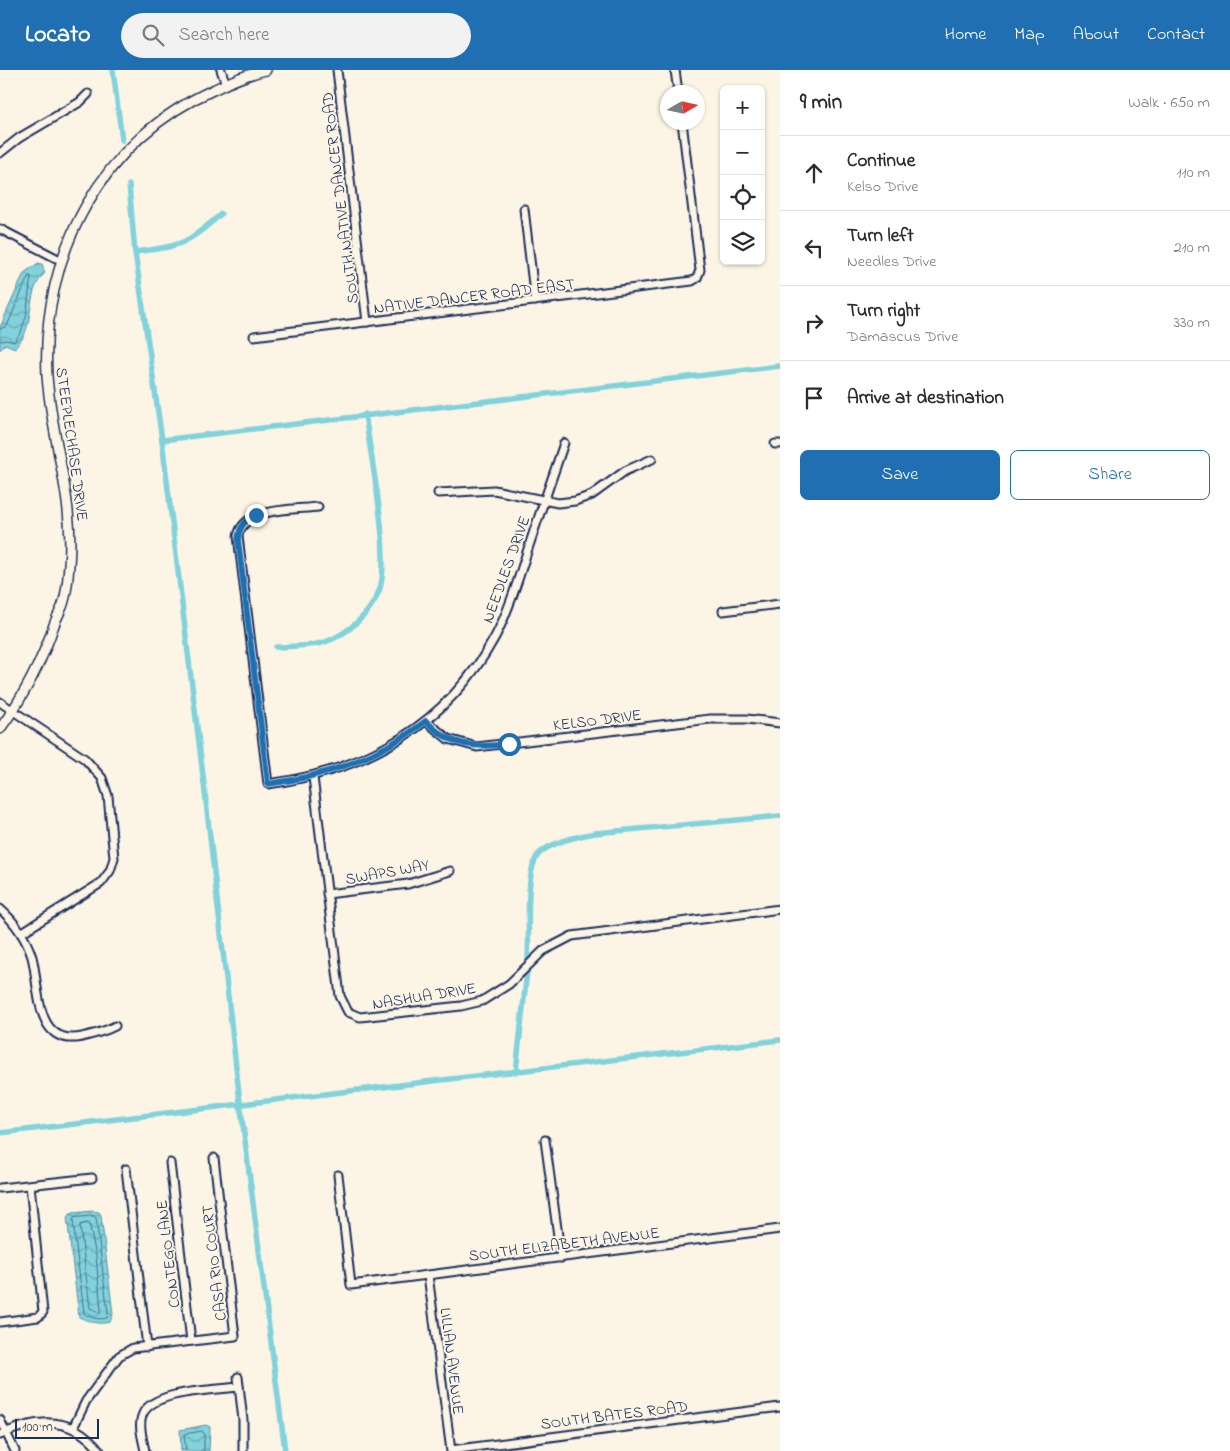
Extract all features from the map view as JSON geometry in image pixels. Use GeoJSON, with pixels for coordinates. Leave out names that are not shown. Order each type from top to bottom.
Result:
{"type":"FeatureCollection","features":[{"type":"Feature","properties":{"kind":"street"},"geometry":{"type":"LineString","coordinates":[[221,70],[226,84]]}},
{"type":"Feature","properties":{"kind":"street","name":"STEEPLECHASE DRIVE"},"geometry":{"type":"LineString","coordinates":[[0,729],[24,695],[48,644],[54,623],[63,606],[69,565],[68,503],[54,428],[47,369],[50,302],[60,260],[80,215],[112,166],[138,137],[188,101],[226,84],[266,70]]}},
{"type":"Feature","properties":{"kind":"street","name":"SOUTH NATIVE DANCER ROAD"},"geometry":{"type":"LineString","coordinates":[[337,70],[367,322]]}},
{"type":"Feature","properties":{"kind":"street"},"geometry":{"type":"LineString","coordinates":[[675,70],[677,85]]}},
{"type":"Feature","properties":{"kind":"street"},"geometry":{"type":"LineString","coordinates":[[0,153],[19,138],[80,102],[88,94]]}},
{"type":"Feature","properties":{"kind":"street","name":"NATIVE DANCER ROAD EAST"},"geometry":{"type":"LineString","coordinates":[[254,336],[688,282],[696,278],[700,270],[683,130]]}},
{"type":"Feature","properties":{"kind":"street"},"geometry":{"type":"LineString","coordinates":[[524,209],[534,301]]}},
{"type":"Feature","properties":{"kind":"street"},"geometry":{"type":"LineString","coordinates":[[0,229],[60,260]]}},
{"type":"Feature","properties":{"kind":"street","name":"NEEDLES DRIVE"},"geometry":{"type":"LineString","coordinates":[[318,507],[252,516],[241,528],[238,536],[268,784],[312,777],[349,766],[372,755],[396,742],[426,721],[463,684],[495,637],[511,602],[564,443]]}},
{"type":"Feature","properties":{"kind":"street"},"geometry":{"type":"LineString","coordinates":[[438,493],[494,490],[567,503],[584,499],[625,471],[652,459]]}},
{"type":"Feature","properties":{"kind":"street"},"geometry":{"type":"LineString","coordinates":[[723,611],[780,604]]}},
{"type":"Feature","properties":{"kind":"street"},"geometry":{"type":"LineString","coordinates":[[0,702],[85,759],[97,770],[105,784],[108,796],[114,853],[110,871],[99,885],[21,934]]}},
{"type":"Feature","properties":{"kind":"street","name":"KELSO DRIVE"},"geometry":{"type":"LineString","coordinates":[[426,721],[448,739],[477,747],[710,719],[747,719],[780,723]]}},
{"type":"Feature","properties":{"kind":"street","name":"NASHUA DRIVE"},"geometry":{"type":"LineString","coordinates":[[312,777],[341,1000],[348,1012],[364,1018],[461,1006],[482,1001],[509,984],[543,951],[572,936],[780,909]]}},
{"type":"Feature","properties":{"kind":"street","name":"SWAPS WAY"},"geometry":{"type":"LineString","coordinates":[[327,894],[408,884],[450,871]]}},
{"type":"Feature","properties":{"kind":"street"},"geometry":{"type":"LineString","coordinates":[[0,909],[21,934],[31,956],[42,1015],[51,1029],[61,1036],[73,1038],[106,1032],[115,1026]]}},
{"type":"Feature","properties":{"kind":"street"},"geometry":{"type":"LineString","coordinates":[[545,1140],[561,1258]]}},
{"type":"Feature","properties":{"kind":"street","name":"CASA RIO COURT"},"geometry":{"type":"LineString","coordinates":[[73,1428],[86,1401],[118,1356],[129,1349],[235,1336],[214,1158]]}},
{"type":"Feature","properties":{"kind":"street","name":"CONTEGO LANE"},"geometry":{"type":"LineString","coordinates":[[170,1163],[191,1341]]}},
{"type":"Feature","properties":{"kind":"street"},"geometry":{"type":"LineString","coordinates":[[126,1169],[147,1347]]}},
{"type":"Feature","properties":{"kind":"street","name":"SOUTH ELIZABETH AVENUE"},"geometry":{"type":"LineString","coordinates":[[338,1175],[351,1285],[780,1229]]}},
{"type":"Feature","properties":{"kind":"street"},"geometry":{"type":"LineString","coordinates":[[0,1188],[92,1178]]}},
{"type":"Feature","properties":{"kind":"street"},"geometry":{"type":"LineString","coordinates":[[0,1322],[38,1317],[44,1312],[30,1185]]}},
{"type":"Feature","properties":{"kind":"street","name":"LILLIAN AVENUE"},"geometry":{"type":"LineString","coordinates":[[428,1275],[451,1450]]}},
{"type":"Feature","properties":{"kind":"street"},"geometry":{"type":"LineString","coordinates":[[238,1377],[243,1420],[243,1451]]}},
{"type":"Feature","properties":{"kind":"street"},"geometry":{"type":"LineString","coordinates":[[145,1451],[141,1418],[150,1403],[167,1397],[239,1387]]}},
{"type":"Feature","properties":{"kind":"street","name":"SOUTH BATES ROAD"},"geometry":{"type":"LineString","coordinates":[[451,1450],[780,1407]]}},
{"type":"Feature","properties":{"kind":"street"},"geometry":{"type":"LineString","coordinates":[[0,1420],[3,1434],[15,1451]]}},
{"type":"Feature","properties":{"kind":"street"},"geometry":{"type":"LineString","coordinates":[[3,1434],[26,1424],[40,1422],[59,1424],[73,1428],[86,1436],[100,1451]]}},
{"type":"Feature","properties":{"kind":"water"},"geometry":{"type":"Polygon","coordinates":[[[38,263],[42,264],[45,273],[38,281],[34,290],[26,330],[15,348],[5,344],[0,350],[0,327],[24,273],[38,263]]]}},
{"type":"Feature","properties":{"kind":"water"},"geometry":{"type":"Polygon","coordinates":[[[99,1212],[101,1215],[113,1314],[110,1322],[106,1323],[94,1322],[79,1317],[67,1217],[72,1213],[99,1212]]]}},
{"type":"Feature","properties":{"kind":"water"},"geometry":{"type":"Polygon","coordinates":[[[206,1425],[210,1427],[209,1451],[181,1451],[180,1430],[206,1425]]]}},
{"type":"Feature","properties":{"kind":"waterway"},"geometry":{"type":"LineString","coordinates":[[113,70],[122,140]]}},
{"type":"Feature","properties":{"kind":"waterway"},"geometry":{"type":"LineString","coordinates":[[129,185],[135,252],[162,440],[240,1102],[285,1451]]}},
{"type":"Feature","properties":{"kind":"waterway"},"geometry":{"type":"LineString","coordinates":[[135,252],[173,246],[191,238],[221,214]]}},
{"type":"Feature","properties":{"kind":"waterway"},"geometry":{"type":"LineString","coordinates":[[162,440],[780,366]]}},
{"type":"Feature","properties":{"kind":"waterway"},"geometry":{"type":"LineString","coordinates":[[276,647],[313,645],[342,634],[364,615],[379,591],[382,576],[382,531],[365,414]]}},
{"type":"Feature","properties":{"kind":"waterway"},"geometry":{"type":"LineString","coordinates":[[528,958],[528,904],[531,876],[538,855],[549,846],[595,833],[780,816]]}},
{"type":"Feature","properties":{"kind":"waterway"},"geometry":{"type":"LineString","coordinates":[[516,1072],[527,971]]}},
{"type":"Feature","properties":{"kind":"waterway"},"geometry":{"type":"LineString","coordinates":[[0,1133],[780,1040]]}},
{"type":"Feature","properties":{"kind":"route"},"geometry":{"type":"LineString","coordinates":[[256,515],[245,522],[239,532],[238,540],[268,784],[312,777],[349,766],[387,748],[426,721],[432,728],[448,739],[466,746],[486,747],[509,744]]}}]}
